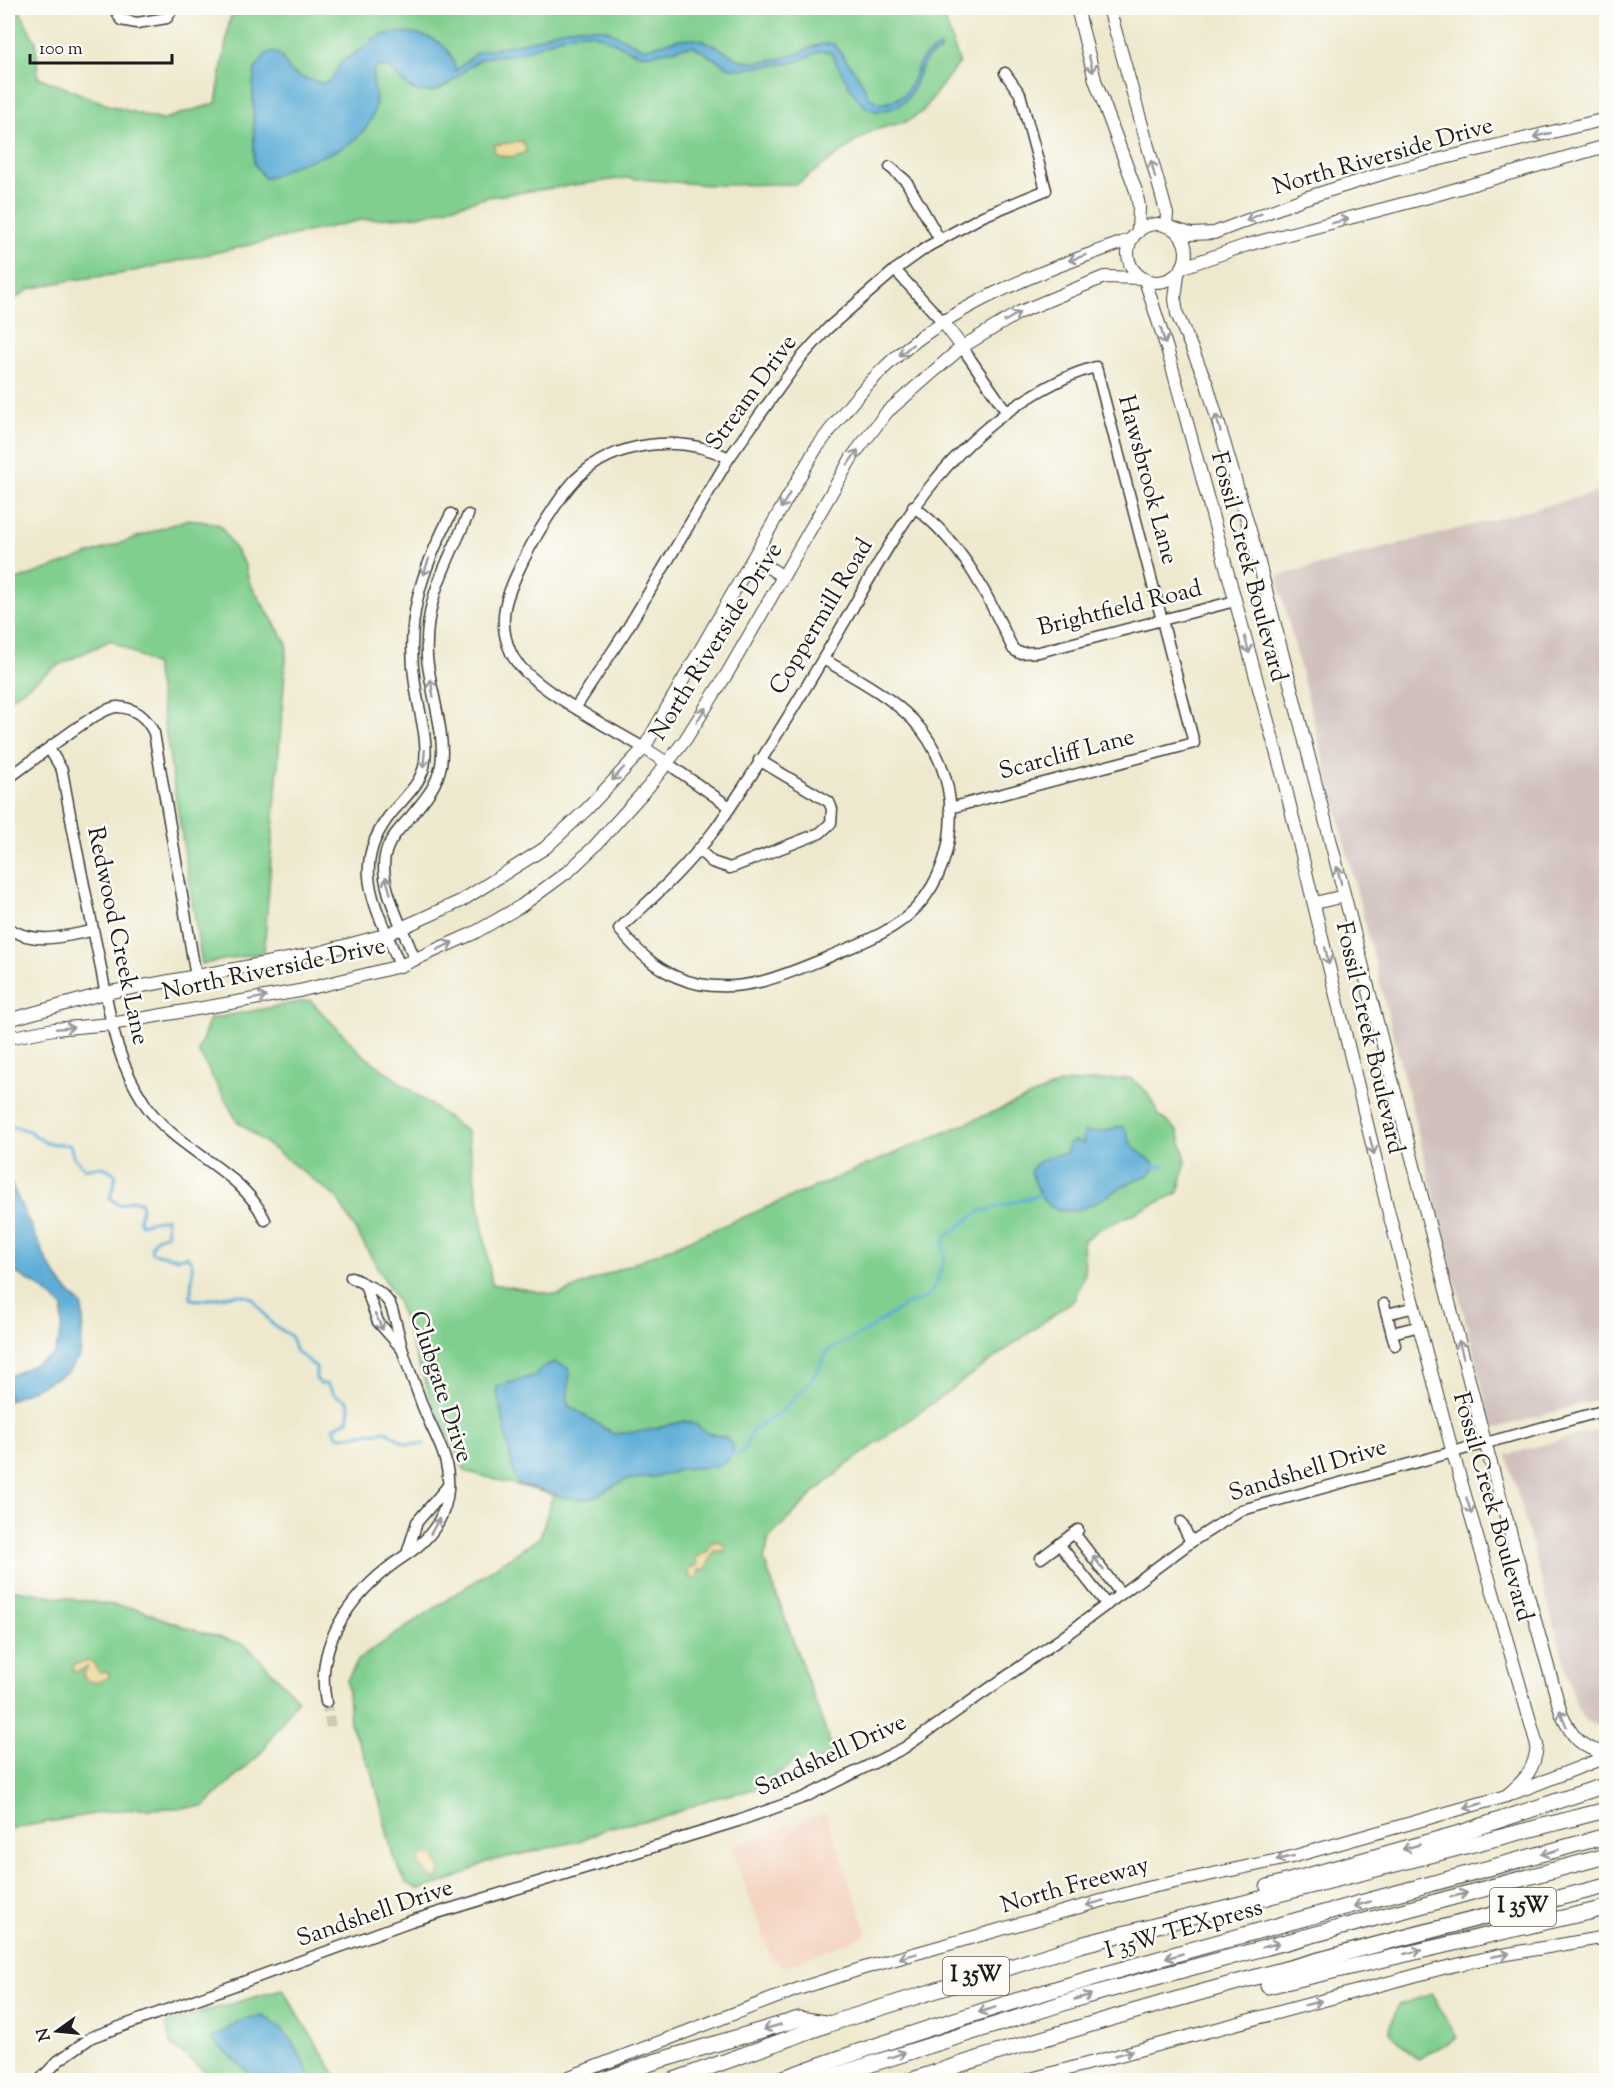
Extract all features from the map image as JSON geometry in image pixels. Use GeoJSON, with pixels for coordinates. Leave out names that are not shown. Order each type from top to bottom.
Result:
{"type":"FeatureCollection","features":[{"type":"Feature","properties":{"kind":"highway"},"geometry":{"type":"LineString","coordinates":[[1238,1906],[1257,1890],[1460,1833],[1606,1785]]}},
{"type":"Feature","properties":{"kind":"highway"},"geometry":{"type":"LineString","coordinates":[[1238,1906],[1606,1810]]}},
{"type":"Feature","properties":{"kind":"highway","name":"I 35W TEXpress"},"geometry":{"type":"LineString","coordinates":[[777,2080],[1080,1982],[1606,1836]]}},
{"type":"Feature","properties":{"kind":"highway","name":"I 35W TEXpress"},"geometry":{"type":"LineString","coordinates":[[821,2080],[1097,1993],[1606,1856]]}},
{"type":"Feature","properties":{"kind":"highway","name":"I 35W"},"geometry":{"type":"LineString","coordinates":[[912,2080],[1151,2008],[1438,1928],[1606,1886]]}},
{"type":"Feature","properties":{"kind":"highway","name":"I 35W"},"geometry":{"type":"LineString","coordinates":[[674,2080],[829,2024],[1080,1945],[1238,1906]]}},
{"type":"Feature","properties":{"kind":"highway"},"geometry":{"type":"LineString","coordinates":[[1151,2008],[1190,2006],[1292,1980],[1606,1908]]}},
{"type":"Feature","properties":{"kind":"highway"},"geometry":{"type":"LineString","coordinates":[[603,2080],[654,2062],[799,2019],[829,2024]]}},
{"type":"Feature","properties":{"kind":"main road"},"geometry":{"type":"LineString","coordinates":[[1077,8],[1095,80],[1136,191],[1139,206],[1135,235],[1129,247],[1131,265],[1143,279],[1159,283],[1180,271],[1186,250],[1179,234],[1169,227],[1151,225],[1135,235]]}},
{"type":"Feature","properties":{"kind":"main road"},"geometry":{"type":"LineString","coordinates":[[1109,8],[1169,227]]}},
{"type":"Feature","properties":{"kind":"main road","name":"North Riverside Drive"},"geometry":{"type":"LineString","coordinates":[[1169,227],[1191,234],[1214,233],[1305,198],[1391,171],[1606,119]]}},
{"type":"Feature","properties":{"kind":"main road","name":"North Riverside Drive"},"geometry":{"type":"LineString","coordinates":[[1180,271],[1247,245],[1425,198],[1606,146]]}},
{"type":"Feature","properties":{"kind":"main road","name":"North Riverside Drive"},"geometry":{"type":"LineString","coordinates":[[8,1020],[105,993],[314,954],[388,934],[461,901],[545,848],[587,809],[644,748],[815,450],[849,405],[883,369],[943,322],[995,292],[1046,269],[1135,235]]}},
{"type":"Feature","properties":{"kind":"main road","name":"Fossil Creek Boulevard"},"geometry":{"type":"LineString","coordinates":[[1180,271],[1175,299],[1177,314],[1207,384],[1256,551],[1485,1442],[1561,1713],[1576,1740],[1585,1746],[1606,1752]]}},
{"type":"Feature","properties":{"kind":"main road","name":"North Riverside Drive"},"geometry":{"type":"LineString","coordinates":[[8,1038],[54,1029],[111,1024],[299,991],[399,966],[474,933],[520,906],[570,870],[618,823],[667,763],[700,717],[852,457],[887,412],[962,347],[1020,312],[1068,290],[1104,277],[1143,279]]}},
{"type":"Feature","properties":{"kind":"main road","name":"Fossil Creek Boulevard"},"geometry":{"type":"LineString","coordinates":[[1143,279],[1235,601],[1316,903],[1332,981],[1452,1450],[1537,1745],[1536,1760],[1526,1780],[1506,1796]]}},
{"type":"Feature","properties":{"kind":"main road"},"geometry":{"type":"LineString","coordinates":[[943,322],[962,347]]}},
{"type":"Feature","properties":{"kind":"main road"},"geometry":{"type":"LineString","coordinates":[[754,558],[783,576]]}},
{"type":"Feature","properties":{"kind":"main road"},"geometry":{"type":"LineString","coordinates":[[644,748],[667,763]]}},
{"type":"Feature","properties":{"kind":"main road"},"geometry":{"type":"LineString","coordinates":[[1316,903],[1344,896]]}},
{"type":"Feature","properties":{"kind":"main road","name":"North Freeway"},"geometry":{"type":"LineString","coordinates":[[561,2080],[798,1989],[864,1968],[1147,1888],[1288,1858],[1506,1796],[1606,1757]]}},
{"type":"Feature","properties":{"kind":"main road"},"geometry":{"type":"LineString","coordinates":[[1028,2080],[1443,1968],[1496,1956],[1606,1937]]}},
{"type":"Feature","properties":{"kind":"street"},"geometry":{"type":"LineString","coordinates":[[115,8],[121,20],[137,24],[167,18],[173,8]]}},
{"type":"Feature","properties":{"kind":"street","name":"Stream Drive"},"geometry":{"type":"LineString","coordinates":[[576,707],[633,620],[729,458],[765,405],[807,351],[828,328],[895,270],[940,240],[983,216],[1046,190],[1020,94],[1005,73]]}},
{"type":"Feature","properties":{"kind":"street"},"geometry":{"type":"LineString","coordinates":[[890,166],[906,181],[940,240]]}},
{"type":"Feature","properties":{"kind":"street"},"geometry":{"type":"LineString","coordinates":[[895,270],[943,322]]}},
{"type":"Feature","properties":{"kind":"street"},"geometry":{"type":"LineString","coordinates":[[962,347],[1006,411]]}},
{"type":"Feature","properties":{"kind":"street","name":"Coppermill Road"},"geometry":{"type":"LineString","coordinates":[[950,808],[950,836],[944,861],[939,874],[916,907],[896,924],[872,939],[780,977],[751,985],[724,987],[685,980],[655,966],[633,947],[619,929],[698,849],[730,807],[823,659],[913,506],[958,452],[1006,411],[1070,375],[1096,367]]}},
{"type":"Feature","properties":{"kind":"street","name":"Hawsbrook Lane"},"geometry":{"type":"LineString","coordinates":[[1096,367],[1194,743]]}},
{"type":"Feature","properties":{"kind":"street"},"geometry":{"type":"LineString","coordinates":[[644,748],[532,678],[511,655],[502,624],[505,598],[532,543],[576,480],[596,464],[620,452],[654,443],[689,444],[713,450],[729,458]]}},
{"type":"Feature","properties":{"kind":"street","name":"Brightfield Road"},"geometry":{"type":"LineString","coordinates":[[913,506],[936,525],[968,561],[1013,649],[1019,653],[1039,652],[1235,601]]}},
{"type":"Feature","properties":{"kind":"street"},"geometry":{"type":"LineString","coordinates":[[399,966],[370,886],[370,846],[383,823],[422,774],[425,752],[411,657],[412,625],[425,567],[451,514]]}},
{"type":"Feature","properties":{"kind":"street"},"geometry":{"type":"LineString","coordinates":[[415,960],[383,868],[386,852],[396,833],[430,793],[438,780],[442,751],[427,656],[428,627],[440,573],[468,515]]}},
{"type":"Feature","properties":{"kind":"street"},"geometry":{"type":"LineString","coordinates":[[823,659],[879,692],[914,722],[931,744],[942,768],[950,808]]}},
{"type":"Feature","properties":{"kind":"street"},"geometry":{"type":"LineString","coordinates":[[8,778],[50,750],[91,718],[116,707],[136,711],[149,723],[154,733],[196,977]]}},
{"type":"Feature","properties":{"kind":"street","name":"Scarcliff Lane"},"geometry":{"type":"LineString","coordinates":[[950,808],[1194,743]]}},
{"type":"Feature","properties":{"kind":"street","name":"Redwood Creek Lane"},"geometry":{"type":"LineString","coordinates":[[50,750],[62,770],[91,931],[111,1024],[123,1067],[146,1106],[169,1132],[249,1193],[265,1220]]}},
{"type":"Feature","properties":{"kind":"street"},"geometry":{"type":"LineString","coordinates":[[698,849],[712,862],[730,868],[820,833],[831,823],[832,809],[829,802],[759,760]]}},
{"type":"Feature","properties":{"kind":"street"},"geometry":{"type":"LineString","coordinates":[[667,763],[730,807]]}},
{"type":"Feature","properties":{"kind":"street"},"geometry":{"type":"LineString","coordinates":[[8,928],[21,936],[36,939],[91,931]]}},
{"type":"Feature","properties":{"kind":"street","name":"Clubgate Drive"},"geometry":{"type":"LineString","coordinates":[[326,1702],[325,1672],[334,1631],[360,1593],[429,1537],[444,1511],[448,1487],[441,1443],[424,1410],[402,1349],[400,1331],[386,1298],[376,1288],[366,1288],[351,1277]]}},
{"type":"Feature","properties":{"kind":"street"},"geometry":{"type":"LineString","coordinates":[[366,1288],[378,1322],[402,1349]]}},
{"type":"Feature","properties":{"kind":"street"},"geometry":{"type":"LineString","coordinates":[[1395,1345],[1386,1309],[1415,1307]]}},
{"type":"Feature","properties":{"kind":"street"},"geometry":{"type":"LineString","coordinates":[[1392,1333],[1420,1326]]}},
{"type":"Feature","properties":{"kind":"street","name":"Sandshell Drive"},"geometry":{"type":"LineString","coordinates":[[40,2080],[58,2061],[92,2037],[411,1921],[738,1821],[805,1797],[904,1748],[1229,1516],[1262,1503],[1606,1410]]}},
{"type":"Feature","properties":{"kind":"street"},"geometry":{"type":"LineString","coordinates":[[406,1554],[417,1522],[448,1487]]}},
{"type":"Feature","properties":{"kind":"street"},"geometry":{"type":"LineString","coordinates":[[1181,1522],[1191,1542]]}},
{"type":"Feature","properties":{"kind":"street"},"geometry":{"type":"LineString","coordinates":[[1041,1558],[1076,1531],[1121,1594]]}},
{"type":"Feature","properties":{"kind":"street"},"geometry":{"type":"LineString","coordinates":[[1059,1544],[1107,1605]]}},
{"type":"Feature","properties":{"kind":"shaded area"},"geometry":{"type":"Polygon","coordinates":[[[1606,490],[1606,1397],[1493,1429],[1277,576],[1606,490]]]}},
{"type":"Feature","properties":{"kind":"shaded area"},"geometry":{"type":"Polygon","coordinates":[[[1606,1427],[1606,1729],[1604,1729],[1588,1722],[1578,1711],[1507,1455],[1606,1427]]]}},
{"type":"Feature","properties":{"kind":"shaded area"},"geometry":{"type":"Polygon","coordinates":[[[825,1813],[868,1934],[784,1967],[771,1958],[731,1847],[825,1813]]]}},
{"type":"Feature","properties":{"kind":"green space"},"geometry":{"type":"Polygon","coordinates":[[[8,8],[18,8],[36,43],[38,77],[108,105],[161,120],[216,103],[230,18],[244,8],[938,8],[943,13],[959,62],[923,111],[908,121],[871,131],[797,184],[710,185],[626,178],[488,197],[419,216],[361,220],[120,274],[71,280],[29,289],[8,304],[8,8]]]}},
{"type":"Feature","properties":{"kind":"green space"},"geometry":{"type":"Polygon","coordinates":[[[188,519],[220,525],[245,565],[249,582],[287,644],[264,952],[202,964],[155,665],[111,640],[57,666],[8,700],[8,583],[188,519]]]}},
{"type":"Feature","properties":{"kind":"green space"},"geometry":{"type":"Polygon","coordinates":[[[310,1000],[362,1054],[467,1132],[492,1284],[558,1295],[1062,1083],[1130,1078],[1147,1092],[1159,1115],[1178,1131],[1186,1161],[1178,1193],[1098,1230],[1083,1241],[1085,1273],[1074,1300],[851,1462],[816,1491],[769,1538],[764,1560],[835,1757],[794,1763],[755,1789],[710,1799],[662,1818],[610,1827],[579,1841],[486,1862],[456,1878],[420,1890],[406,1883],[393,1856],[373,1775],[350,1723],[347,1680],[359,1659],[540,1537],[553,1495],[465,1471],[432,1403],[397,1301],[337,1198],[237,1121],[198,1051],[210,1019],[310,1000]]]}},
{"type":"Feature","properties":{"kind":"green space"},"geometry":{"type":"Polygon","coordinates":[[[8,1589],[138,1609],[187,1628],[246,1645],[298,1699],[260,1754],[203,1807],[116,1810],[8,1829],[8,1589]]]}},
{"type":"Feature","properties":{"kind":"green space"},"geometry":{"type":"Polygon","coordinates":[[[282,1989],[339,2080],[216,2080],[171,2045],[166,2023],[282,1989]]]}},
{"type":"Feature","properties":{"kind":"green space"},"geometry":{"type":"Polygon","coordinates":[[[1432,1994],[1457,2038],[1418,2059],[1389,2032],[1398,2005],[1432,1994]]]}},
{"type":"Feature","properties":{"kind":"sand"},"geometry":{"type":"Polygon","coordinates":[[[522,141],[527,151],[523,153],[507,157],[495,153],[494,145],[522,141]]]}},
{"type":"Feature","properties":{"kind":"sand"},"geometry":{"type":"Polygon","coordinates":[[[718,1541],[725,1546],[725,1551],[714,1551],[706,1569],[699,1570],[697,1578],[690,1578],[687,1570],[697,1565],[696,1557],[707,1552],[712,1542],[718,1541]]]}},
{"type":"Feature","properties":{"kind":"sand"},"geometry":{"type":"Polygon","coordinates":[[[91,1661],[100,1673],[108,1672],[109,1677],[92,1682],[83,1676],[87,1667],[76,1672],[72,1670],[75,1664],[91,1661]]]}},
{"type":"Feature","properties":{"kind":"sand"},"geometry":{"type":"Polygon","coordinates":[[[430,1854],[435,1857],[441,1870],[438,1878],[433,1880],[418,1864],[420,1857],[430,1854]]]}},
{"type":"Feature","properties":{"kind":"water"},"geometry":{"type":"Polygon","coordinates":[[[576,27],[605,29],[644,49],[675,40],[699,39],[743,61],[750,62],[782,58],[818,45],[834,44],[861,80],[869,98],[883,104],[897,99],[906,92],[925,56],[940,47],[940,52],[925,62],[912,91],[904,101],[891,109],[877,111],[860,101],[830,52],[820,51],[796,62],[744,69],[730,68],[693,46],[645,55],[595,35],[571,34],[522,52],[482,59],[442,88],[429,92],[410,88],[390,69],[383,66],[375,67],[373,77],[375,107],[371,120],[355,139],[334,152],[269,177],[264,178],[254,163],[253,85],[255,70],[265,55],[273,51],[281,56],[291,72],[323,83],[331,80],[341,62],[373,42],[372,39],[383,35],[410,33],[435,40],[452,58],[455,71],[478,52],[536,40],[550,33],[576,27]]]}},
{"type":"Feature","properties":{"kind":"water"},"geometry":{"type":"Polygon","coordinates":[[[1122,1126],[1134,1147],[1154,1163],[1156,1167],[1151,1173],[1083,1208],[1072,1211],[1062,1210],[1047,1204],[1030,1172],[1033,1167],[1046,1158],[1066,1153],[1068,1145],[1075,1140],[1083,1144],[1084,1132],[1102,1132],[1122,1126]]]}},
{"type":"Feature","properties":{"kind":"water"},"geometry":{"type":"Polygon","coordinates":[[[8,1177],[47,1261],[63,1286],[82,1305],[83,1321],[80,1356],[67,1373],[8,1401],[8,1377],[54,1355],[61,1333],[63,1307],[41,1288],[16,1273],[8,1261],[8,1177]]]}},
{"type":"Feature","properties":{"kind":"water"},"geometry":{"type":"Polygon","coordinates":[[[554,1362],[568,1368],[570,1379],[568,1405],[614,1434],[644,1431],[685,1421],[697,1425],[705,1432],[727,1438],[733,1445],[733,1453],[727,1461],[716,1467],[682,1469],[661,1476],[625,1480],[590,1499],[566,1498],[519,1484],[515,1479],[496,1387],[536,1375],[544,1366],[554,1362]]]}},
{"type":"Feature","properties":{"kind":"water"},"geometry":{"type":"Polygon","coordinates":[[[262,2016],[286,2034],[312,2080],[257,2080],[211,2039],[241,2021],[262,2016]]]}},
{"type":"Feature","properties":{"kind":"waterway"},"geometry":{"type":"LineString","coordinates":[[8,1125],[29,1131],[46,1143],[70,1145],[73,1156],[85,1169],[98,1167],[109,1170],[116,1176],[110,1198],[119,1205],[133,1200],[140,1202],[141,1224],[166,1218],[167,1234],[156,1238],[151,1247],[152,1253],[178,1258],[187,1256],[193,1271],[191,1299],[206,1300],[237,1295],[252,1298],[272,1324],[291,1336],[295,1350],[316,1367],[316,1379],[321,1384],[327,1384],[335,1395],[347,1401],[350,1408],[348,1420],[333,1428],[337,1435],[341,1437],[386,1431],[406,1444],[424,1444]]}},
{"type":"Feature","properties":{"kind":"waterway"},"geometry":{"type":"LineString","coordinates":[[1154,1167],[1164,1166]]}},
{"type":"Feature","properties":{"kind":"waterway"},"geometry":{"type":"LineString","coordinates":[[729,1456],[744,1451],[752,1431],[781,1412],[798,1394],[816,1374],[827,1351],[865,1332],[905,1305],[926,1298],[936,1285],[944,1259],[944,1238],[979,1212],[1043,1194]]}},
{"type":"Feature","properties":{"kind":"tunnel"},"geometry":{"type":"LineString","coordinates":[[326,1702],[331,1727]]}}]}
